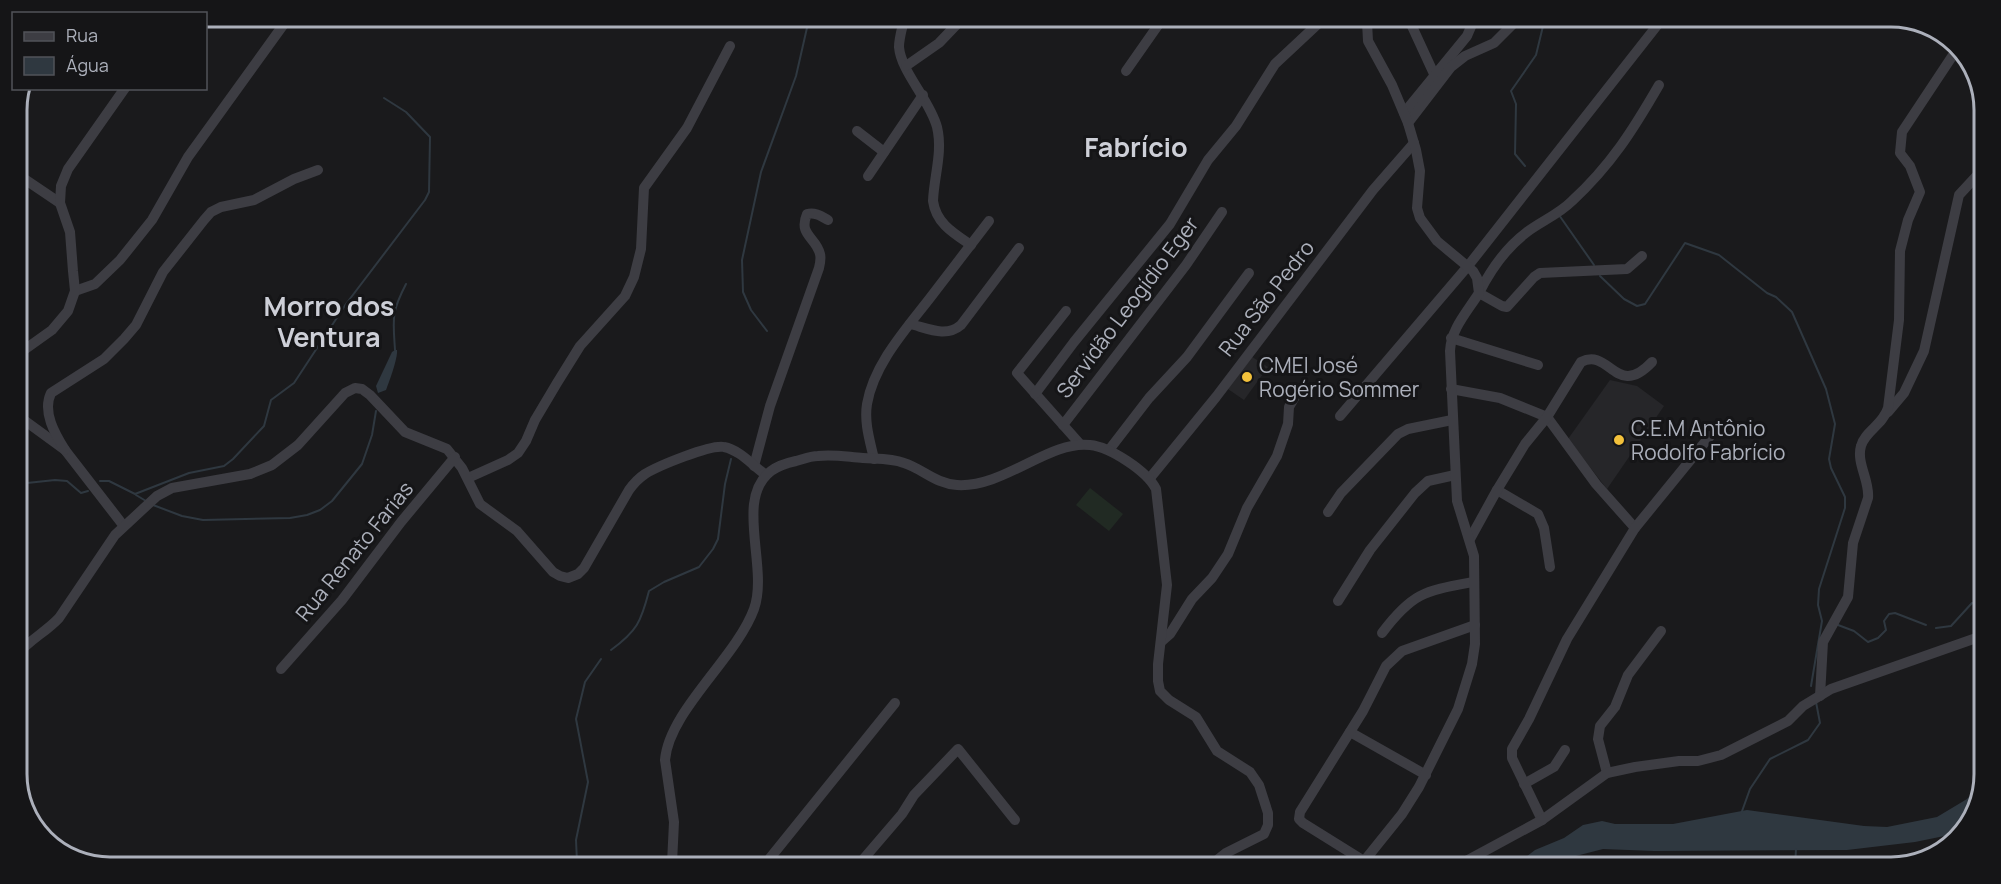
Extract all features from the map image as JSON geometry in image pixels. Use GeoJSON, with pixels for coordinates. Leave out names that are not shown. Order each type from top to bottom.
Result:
{"type":"FeatureCollection","features":[{"type":"Feature","properties":{"kind":"street"},"geometry":{"type":"LineString","coordinates":[[75,291],[89,287],[107,274],[145,228],[188,157],[282,27]]}},
{"type":"Feature","properties":{"kind":"street"},"geometry":{"type":"LineString","coordinates":[[903,27],[899,46],[906,66],[932,112],[938,136],[934,209],[947,227],[971,245]]}},
{"type":"Feature","properties":{"kind":"street"},"geometry":{"type":"LineString","coordinates":[[906,66],[939,43],[954,27]]}},
{"type":"Feature","properties":{"kind":"street"},"geometry":{"type":"LineString","coordinates":[[1126,72],[1157,27]]}},
{"type":"Feature","properties":{"kind":"street"},"geometry":{"type":"LineString","coordinates":[[1035,394],[1170,224],[1208,160],[1236,126],[1275,64],[1315,27]]}},
{"type":"Feature","properties":{"kind":"street"},"geometry":{"type":"LineString","coordinates":[[1367,27],[1370,45],[1392,85],[1414,143],[1420,167],[1417,202],[1420,218],[1437,241],[1468,266],[1476,276],[1479,293]]}},
{"type":"Feature","properties":{"kind":"street"},"geometry":{"type":"LineString","coordinates":[[1412,27],[1434,74]]}},
{"type":"Feature","properties":{"kind":"street"},"geometry":{"type":"LineString","coordinates":[[1406,118],[1434,74],[1467,36],[1471,27]]}},
{"type":"Feature","properties":{"kind":"street"},"geometry":{"type":"LineString","coordinates":[[1406,118],[1451,67],[1466,56],[1494,43],[1510,27]]}},
{"type":"Feature","properties":{"kind":"street"},"geometry":{"type":"LineString","coordinates":[[1340,416],[1468,266],[1656,27]]}},
{"type":"Feature","properties":{"kind":"street"},"geometry":{"type":"LineString","coordinates":[[468,478],[518,453],[580,346],[625,296],[634,277],[641,249],[644,186],[687,128],[730,46]]}},
{"type":"Feature","properties":{"kind":"street"},"geometry":{"type":"LineString","coordinates":[[1886,415],[1899,320],[1900,251],[1908,220],[1920,192],[1910,166],[1900,153],[1900,142],[1902,132],[1953,55]]}},
{"type":"Feature","properties":{"kind":"street"},"geometry":{"type":"LineString","coordinates":[[1367,857],[1402,814],[1426,775],[1463,696],[1474,654],[1474,556],[1457,501],[1452,420],[1451,338],[1487,276],[1517,241],[1566,206],[1602,172],[1629,136],[1659,85]]}},
{"type":"Feature","properties":{"kind":"street"},"geometry":{"type":"LineString","coordinates":[[27,348],[63,319],[75,291],[71,241],[60,203],[60,186],[65,174],[124,90]]}},
{"type":"Feature","properties":{"kind":"street"},"geometry":{"type":"LineString","coordinates":[[868,176],[923,95]]}},
{"type":"Feature","properties":{"kind":"street"},"geometry":{"type":"LineString","coordinates":[[857,131],[884,152]]}},
{"type":"Feature","properties":{"kind":"street","name":"Rua São Pedro"},"geometry":{"type":"LineString","coordinates":[[1150,478],[1216,397],[1373,190],[1414,143]]}},
{"type":"Feature","properties":{"kind":"street"},"geometry":{"type":"LineString","coordinates":[[123,525],[65,450],[51,424],[48,403],[51,393],[104,359],[124,339],[136,325],[163,272],[211,212],[221,207],[254,200],[294,179],[318,170]]}},
{"type":"Feature","properties":{"kind":"street"},"geometry":{"type":"LineString","coordinates":[[1820,696],[1823,642],[1848,597],[1852,543],[1868,498],[1860,448],[1864,439],[1880,424],[1904,393],[1924,351],[1959,195],[1974,179]]}},
{"type":"Feature","properties":{"kind":"street"},"geometry":{"type":"LineString","coordinates":[[27,181],[60,203]]}},
{"type":"Feature","properties":{"kind":"street","name":"Servidão Leogídio Eger"},"geometry":{"type":"LineString","coordinates":[[1063,425],[1186,265],[1222,212]]}},
{"type":"Feature","properties":{"kind":"street"},"geometry":{"type":"LineString","coordinates":[[754,466],[771,406],[819,268],[819,251],[805,231],[805,218],[811,213],[828,220]]}},
{"type":"Feature","properties":{"kind":"street"},"geometry":{"type":"LineString","coordinates":[[874,459],[867,419],[869,396],[886,358],[989,221]]}},
{"type":"Feature","properties":{"kind":"street"},"geometry":{"type":"LineString","coordinates":[[910,324],[936,331],[954,331],[961,325],[1019,248]]}},
{"type":"Feature","properties":{"kind":"street"},"geometry":{"type":"LineString","coordinates":[[1479,293],[1507,307],[1540,273],[1627,269],[1642,256]]}},
{"type":"Feature","properties":{"kind":"street"},"geometry":{"type":"LineString","coordinates":[[1109,450],[1149,398],[1187,357],[1249,273]]}},
{"type":"Feature","properties":{"kind":"street"},"geometry":{"type":"LineString","coordinates":[[1066,311],[1017,373],[1080,444]]}},
{"type":"Feature","properties":{"kind":"street"},"geometry":{"type":"LineString","coordinates":[[1451,338],[1538,365]]}},
{"type":"Feature","properties":{"kind":"street"},"geometry":{"type":"LineString","coordinates":[[1470,539],[1525,444],[1547,417],[1581,362],[1589,358],[1596,359],[1623,376],[1634,377],[1642,373],[1652,362]]}},
{"type":"Feature","properties":{"kind":"street"},"geometry":{"type":"LineString","coordinates":[[27,643],[51,626],[63,613],[123,525],[157,496],[169,490],[250,474],[278,461],[297,445],[345,393],[353,388],[362,389],[369,394],[405,432],[447,449],[468,478],[480,504],[518,531],[553,572],[568,578],[578,574],[584,568],[629,490],[649,471],[718,446],[731,449],[766,475]]}},
{"type":"Feature","properties":{"kind":"street"},"geometry":{"type":"LineString","coordinates":[[1451,389],[1500,398],[1547,417],[1601,490],[1635,528]]}},
{"type":"Feature","properties":{"kind":"street"},"geometry":{"type":"LineString","coordinates":[[1162,641],[1170,634],[1192,599],[1212,578],[1227,554],[1247,508],[1276,456],[1288,424],[1289,407],[1296,395]]}},
{"type":"Feature","properties":{"kind":"street"},"geometry":{"type":"LineString","coordinates":[[1328,512],[1341,493],[1398,434],[1408,429],[1452,420]]}},
{"type":"Feature","properties":{"kind":"street"},"geometry":{"type":"LineString","coordinates":[[27,422],[65,450]]}},
{"type":"Feature","properties":{"kind":"street"},"geometry":{"type":"LineString","coordinates":[[1542,820],[1512,758],[1512,749],[1567,639],[1635,528],[1710,436]]}},
{"type":"Feature","properties":{"kind":"street"},"geometry":{"type":"LineString","coordinates":[[672,857],[674,822],[665,760],[666,751],[675,727],[727,654],[754,609],[758,594],[758,573],[753,507],[759,484],[766,475],[779,466],[818,456],[837,455],[902,462],[946,484],[968,485],[988,481],[1065,447],[1080,444],[1109,450],[1150,478],[1156,489],[1159,498],[1167,585],[1158,664],[1158,681],[1162,694],[1196,717],[1217,750],[1250,772],[1259,785],[1268,813],[1268,825],[1264,834],[1221,857]]}},
{"type":"Feature","properties":{"kind":"street","name":"Rua Renato Farias"},"geometry":{"type":"LineString","coordinates":[[281,669],[342,600],[401,522],[455,457]]}},
{"type":"Feature","properties":{"kind":"street"},"geometry":{"type":"LineString","coordinates":[[1338,601],[1370,550],[1414,493],[1428,482],[1455,475]]}},
{"type":"Feature","properties":{"kind":"street"},"geometry":{"type":"LineString","coordinates":[[1497,489],[1538,514],[1544,528],[1550,567]]}},
{"type":"Feature","properties":{"kind":"street"},"geometry":{"type":"LineString","coordinates":[[1382,633],[1400,610],[1417,596],[1444,587],[1473,582]]}},
{"type":"Feature","properties":{"kind":"street"},"geometry":{"type":"LineString","coordinates":[[1353,857],[1303,823],[1299,816],[1301,809],[1350,732],[1386,666],[1407,648],[1475,625]]}},
{"type":"Feature","properties":{"kind":"street"},"geometry":{"type":"LineString","coordinates":[[1607,773],[1598,739],[1600,726],[1615,707],[1628,675],[1661,631]]}},
{"type":"Feature","properties":{"kind":"street"},"geometry":{"type":"LineString","coordinates":[[1474,857],[1542,820],[1607,773],[1646,765],[1698,761],[1721,754],[1766,734],[1788,721],[1803,706],[1842,685],[1974,639]]}},
{"type":"Feature","properties":{"kind":"street"},"geometry":{"type":"LineString","coordinates":[[771,857],[895,703]]}},
{"type":"Feature","properties":{"kind":"street"},"geometry":{"type":"LineString","coordinates":[[1350,732],[1426,775]]}},
{"type":"Feature","properties":{"kind":"street"},"geometry":{"type":"LineString","coordinates":[[865,857],[902,814],[914,795],[958,749],[1015,820]]}},
{"type":"Feature","properties":{"kind":"street"},"geometry":{"type":"LineString","coordinates":[[1524,784],[1554,767],[1564,750]]}},
{"type":"Feature","properties":{"kind":"shaded area","name":"CMEI José Rogério Sommer"},"geometry":{"type":"Polygon","coordinates":[[[1249,355],[1268,367],[1244,400],[1225,387],[1249,355]]]}},
{"type":"Feature","properties":{"kind":"shaded area"},"geometry":{"type":"Polygon","coordinates":[[[1610,380],[1637,386],[1664,406],[1607,489],[1568,439],[1610,380]]]}},
{"type":"Feature","properties":{"kind":"shaded area"},"geometry":{"type":"Polygon","coordinates":[[[1090,488],[1123,514],[1109,531],[1076,505],[1090,488]]]}},
{"type":"Feature","properties":{"kind":"water"},"geometry":{"type":"Polygon","coordinates":[[[397,350],[396,358],[386,390],[378,393],[376,386],[397,350]]]}},
{"type":"Feature","properties":{"kind":"water"},"geometry":{"type":"Polygon","coordinates":[[[1971,794],[1963,816],[1946,836],[1915,842],[1847,850],[1603,849],[1572,857],[1526,857],[1535,850],[1564,838],[1583,825],[1602,821],[1615,824],[1673,824],[1747,810],[1887,827],[1937,817],[1971,794]]]}},
{"type":"Feature","properties":{"kind":"waterway"},"geometry":{"type":"LineString","coordinates":[[767,331],[751,310],[743,292],[742,260],[761,172],[796,76],[807,27]]}},
{"type":"Feature","properties":{"kind":"waterway"},"geometry":{"type":"LineString","coordinates":[[1525,166],[1515,154],[1516,104],[1511,91],[1536,55],[1543,27]]}},
{"type":"Feature","properties":{"kind":"waterway"},"geometry":{"type":"LineString","coordinates":[[100,481],[109,481],[135,494],[189,473],[224,466],[264,426],[271,400],[294,383],[346,304],[429,192],[430,137],[406,112],[384,98]]}},
{"type":"Feature","properties":{"kind":"waterway"},"geometry":{"type":"LineString","coordinates":[[1559,215],[1594,265]]}},
{"type":"Feature","properties":{"kind":"waterway"},"geometry":{"type":"LineString","coordinates":[[1600,276],[1624,299],[1637,306],[1645,304],[1685,243],[1719,255],[1767,293],[1776,297],[1792,312],[1826,389],[1835,424],[1829,459],[1845,497],[1845,508],[1819,589],[1818,605],[1822,621],[1811,686]]}},
{"type":"Feature","properties":{"kind":"waterway"},"geometry":{"type":"LineString","coordinates":[[395,350],[394,316],[406,284]]}},
{"type":"Feature","properties":{"kind":"waterway"},"geometry":{"type":"LineString","coordinates":[[153,505],[182,516],[203,520],[290,518],[320,510],[332,501],[362,464],[372,435],[376,411]]}},
{"type":"Feature","properties":{"kind":"waterway"},"geometry":{"type":"LineString","coordinates":[[611,650],[637,625],[649,591],[699,567],[713,549],[718,539],[725,484],[731,459]]}},
{"type":"Feature","properties":{"kind":"waterway"},"geometry":{"type":"LineString","coordinates":[[27,483],[67,481],[81,493],[88,491]]}},
{"type":"Feature","properties":{"kind":"waterway"},"geometry":{"type":"LineString","coordinates":[[136,495],[146,501]]}},
{"type":"Feature","properties":{"kind":"waterway"},"geometry":{"type":"LineString","coordinates":[[1936,628],[1951,626],[1974,603]]}},
{"type":"Feature","properties":{"kind":"waterway"},"geometry":{"type":"LineString","coordinates":[[1838,625],[1854,631],[1868,642],[1878,638],[1886,630],[1884,621],[1889,614],[1895,613],[1926,625]]}},
{"type":"Feature","properties":{"kind":"waterway"},"geometry":{"type":"LineString","coordinates":[[577,857],[576,840],[588,782],[576,719],[585,682],[601,659]]}},
{"type":"Feature","properties":{"kind":"waterway"},"geometry":{"type":"LineString","coordinates":[[1741,814],[1750,789],[1770,759],[1808,740],[1820,723],[1816,702]]}},
{"type":"Feature","properties":{"kind":"waterway"},"geometry":{"type":"LineString","coordinates":[[1796,849],[1796,857]]}},
{"type":"Feature","properties":{"kind":"place","name":"CMEI José Rogério Sommer"},"geometry":{"type":"Point","coordinates":[1247,377]}},
{"type":"Feature","properties":{"kind":"place","name":"C.E.M Antônio Rodolfo Fabrício"},"geometry":{"type":"Point","coordinates":[1619,440]}},
{"type":"Feature","properties":{"kind":"district","name":"Fabrício"},"geometry":{"type":"Point","coordinates":[1136,146]}},
{"type":"Feature","properties":{"kind":"district","name":"Morro dos Ventura"},"geometry":{"type":"Point","coordinates":[329,320]}}]}
